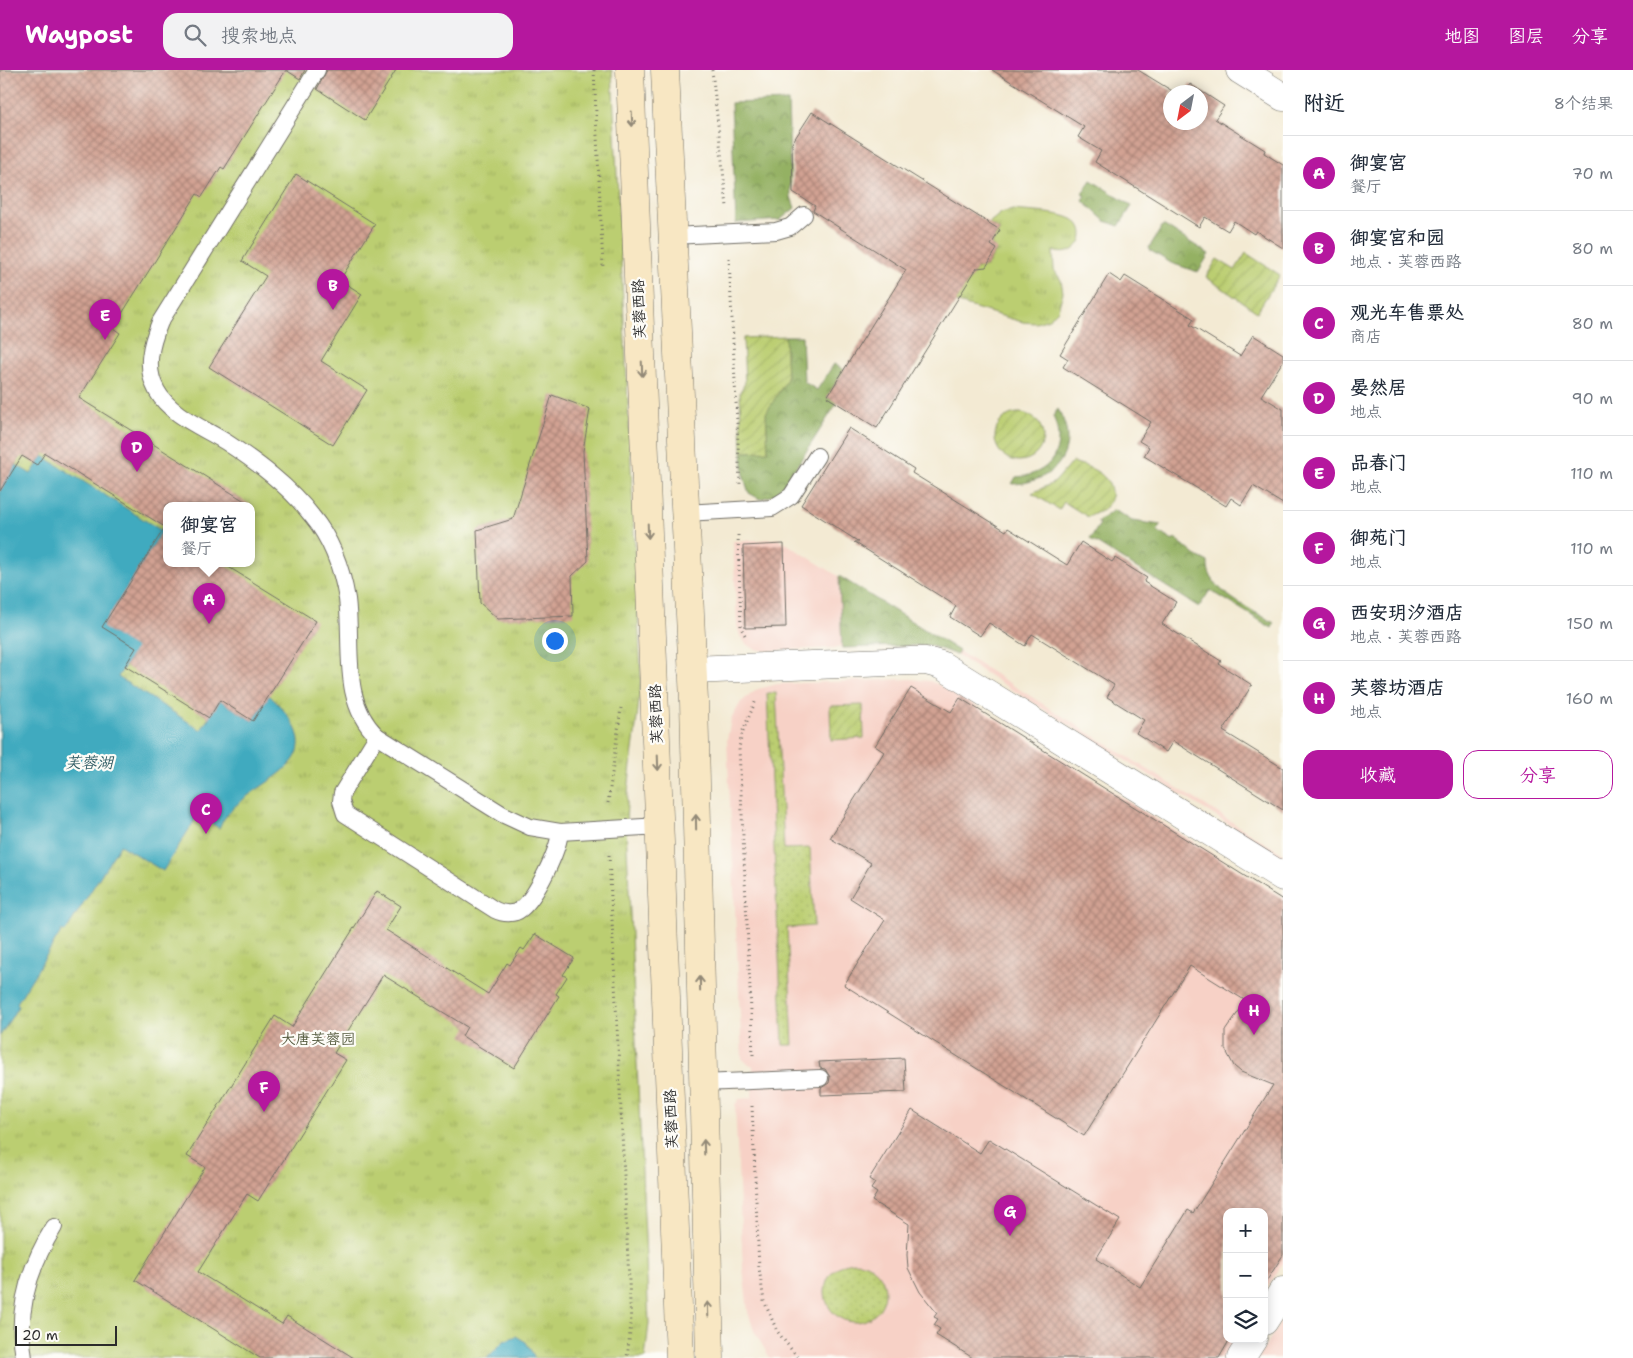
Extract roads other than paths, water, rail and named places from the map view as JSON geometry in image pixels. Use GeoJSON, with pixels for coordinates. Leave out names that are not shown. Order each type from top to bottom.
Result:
{"type":"FeatureCollection","features":[{"type":"Feature","properties":{"kind":"main road","name":"芙蓉西路"},"geometry":{"type":"LineString","coordinates":[[630,70],[682,1356]]}},
{"type":"Feature","properties":{"kind":"main road"},"geometry":{"type":"LineString","coordinates":[[664,70],[692,670],[710,1358]]}},
{"type":"Feature","properties":{"kind":"street"},"geometry":{"type":"LineString","coordinates":[[1240,70],[1283,97]]}},
{"type":"Feature","properties":{"kind":"street"},"geometry":{"type":"LineString","coordinates":[[692,670],[911,661],[941,665],[1283,877]]}},
{"type":"Feature","properties":{"kind":"street"},"geometry":{"type":"LineString","coordinates":[[1268,1314],[1283,1290]]}},
{"type":"Feature","properties":{"kind":"street"},"geometry":{"type":"LineString","coordinates":[[1241,1358],[1250,1343]]}},
{"type":"Feature","properties":{"kind":"lane"},"geometry":{"type":"LineString","coordinates":[[317,70],[160,322],[154,338],[149,367],[157,392],[167,404],[227,443],[277,480],[297,498],[327,537],[337,558],[347,599],[352,690],[363,720],[377,736],[515,822],[560,832],[660,826]]}},
{"type":"Feature","properties":{"kind":"lane"},"geometry":{"type":"LineString","coordinates":[[672,236],[782,230],[795,224],[804,215]]}},
{"type":"Feature","properties":{"kind":"lane"},"geometry":{"type":"LineString","coordinates":[[685,514],[772,508],[782,504],[799,485],[817,456]]}},
{"type":"Feature","properties":{"kind":"lane"},"geometry":{"type":"LineString","coordinates":[[377,736],[342,793],[341,806],[345,814],[495,910],[508,913],[524,906],[551,862],[560,832]]}},
{"type":"Feature","properties":{"kind":"lane"},"geometry":{"type":"LineString","coordinates":[[702,1082],[820,1078]]}},
{"type":"Feature","properties":{"kind":"lane"},"geometry":{"type":"LineString","coordinates":[[24,1358],[22,1325],[25,1296],[33,1268],[54,1227]]}},
{"type":"Feature","properties":{"kind":"water","name":"芙蓉湖"},"geometry":{"type":"Polygon","coordinates":[[[0,455],[31,474],[43,456],[162,531],[103,627],[136,648],[118,677],[201,730],[220,700],[253,721],[269,695],[291,721],[299,741],[295,757],[283,770],[231,810],[219,828],[198,815],[163,871],[120,845],[65,932],[62,930],[17,1003],[19,1005],[0,1036],[0,455]]]}},
{"type":"Feature","properties":{"kind":"water"},"geometry":{"type":"Polygon","coordinates":[[[516,1336],[526,1342],[535,1358],[487,1358],[504,1341],[516,1336]]]}},
{"type":"Feature","properties":{"kind":"place","name":"御宴宫和园"},"geometry":{"type":"Point","coordinates":[333,310]}},
{"type":"Feature","properties":{"kind":"place","name":"品春门"},"geometry":{"type":"Point","coordinates":[105,340]}},
{"type":"Feature","properties":{"kind":"place","name":"晏然居"},"geometry":{"type":"Point","coordinates":[137,472]}},
{"type":"Feature","properties":{"kind":"place","name":"御宴宫"},"geometry":{"type":"Point","coordinates":[209,624]}},
{"type":"Feature","properties":{"kind":"place","name":"观光车售票处"},"geometry":{"type":"Point","coordinates":[206,834]}},
{"type":"Feature","properties":{"kind":"place","name":"芙蓉坊酒店"},"geometry":{"type":"Point","coordinates":[1254,1035]}},
{"type":"Feature","properties":{"kind":"place","name":"御苑门"},"geometry":{"type":"Point","coordinates":[264,1112]}},
{"type":"Feature","properties":{"kind":"place","name":"西安玥汐酒店"},"geometry":{"type":"Point","coordinates":[1010,1236]}},
{"type":"Feature","properties":{"kind":"park label","name":"大唐芙蓉园"},"geometry":{"type":"Point","coordinates":[318,1039]}}]}
